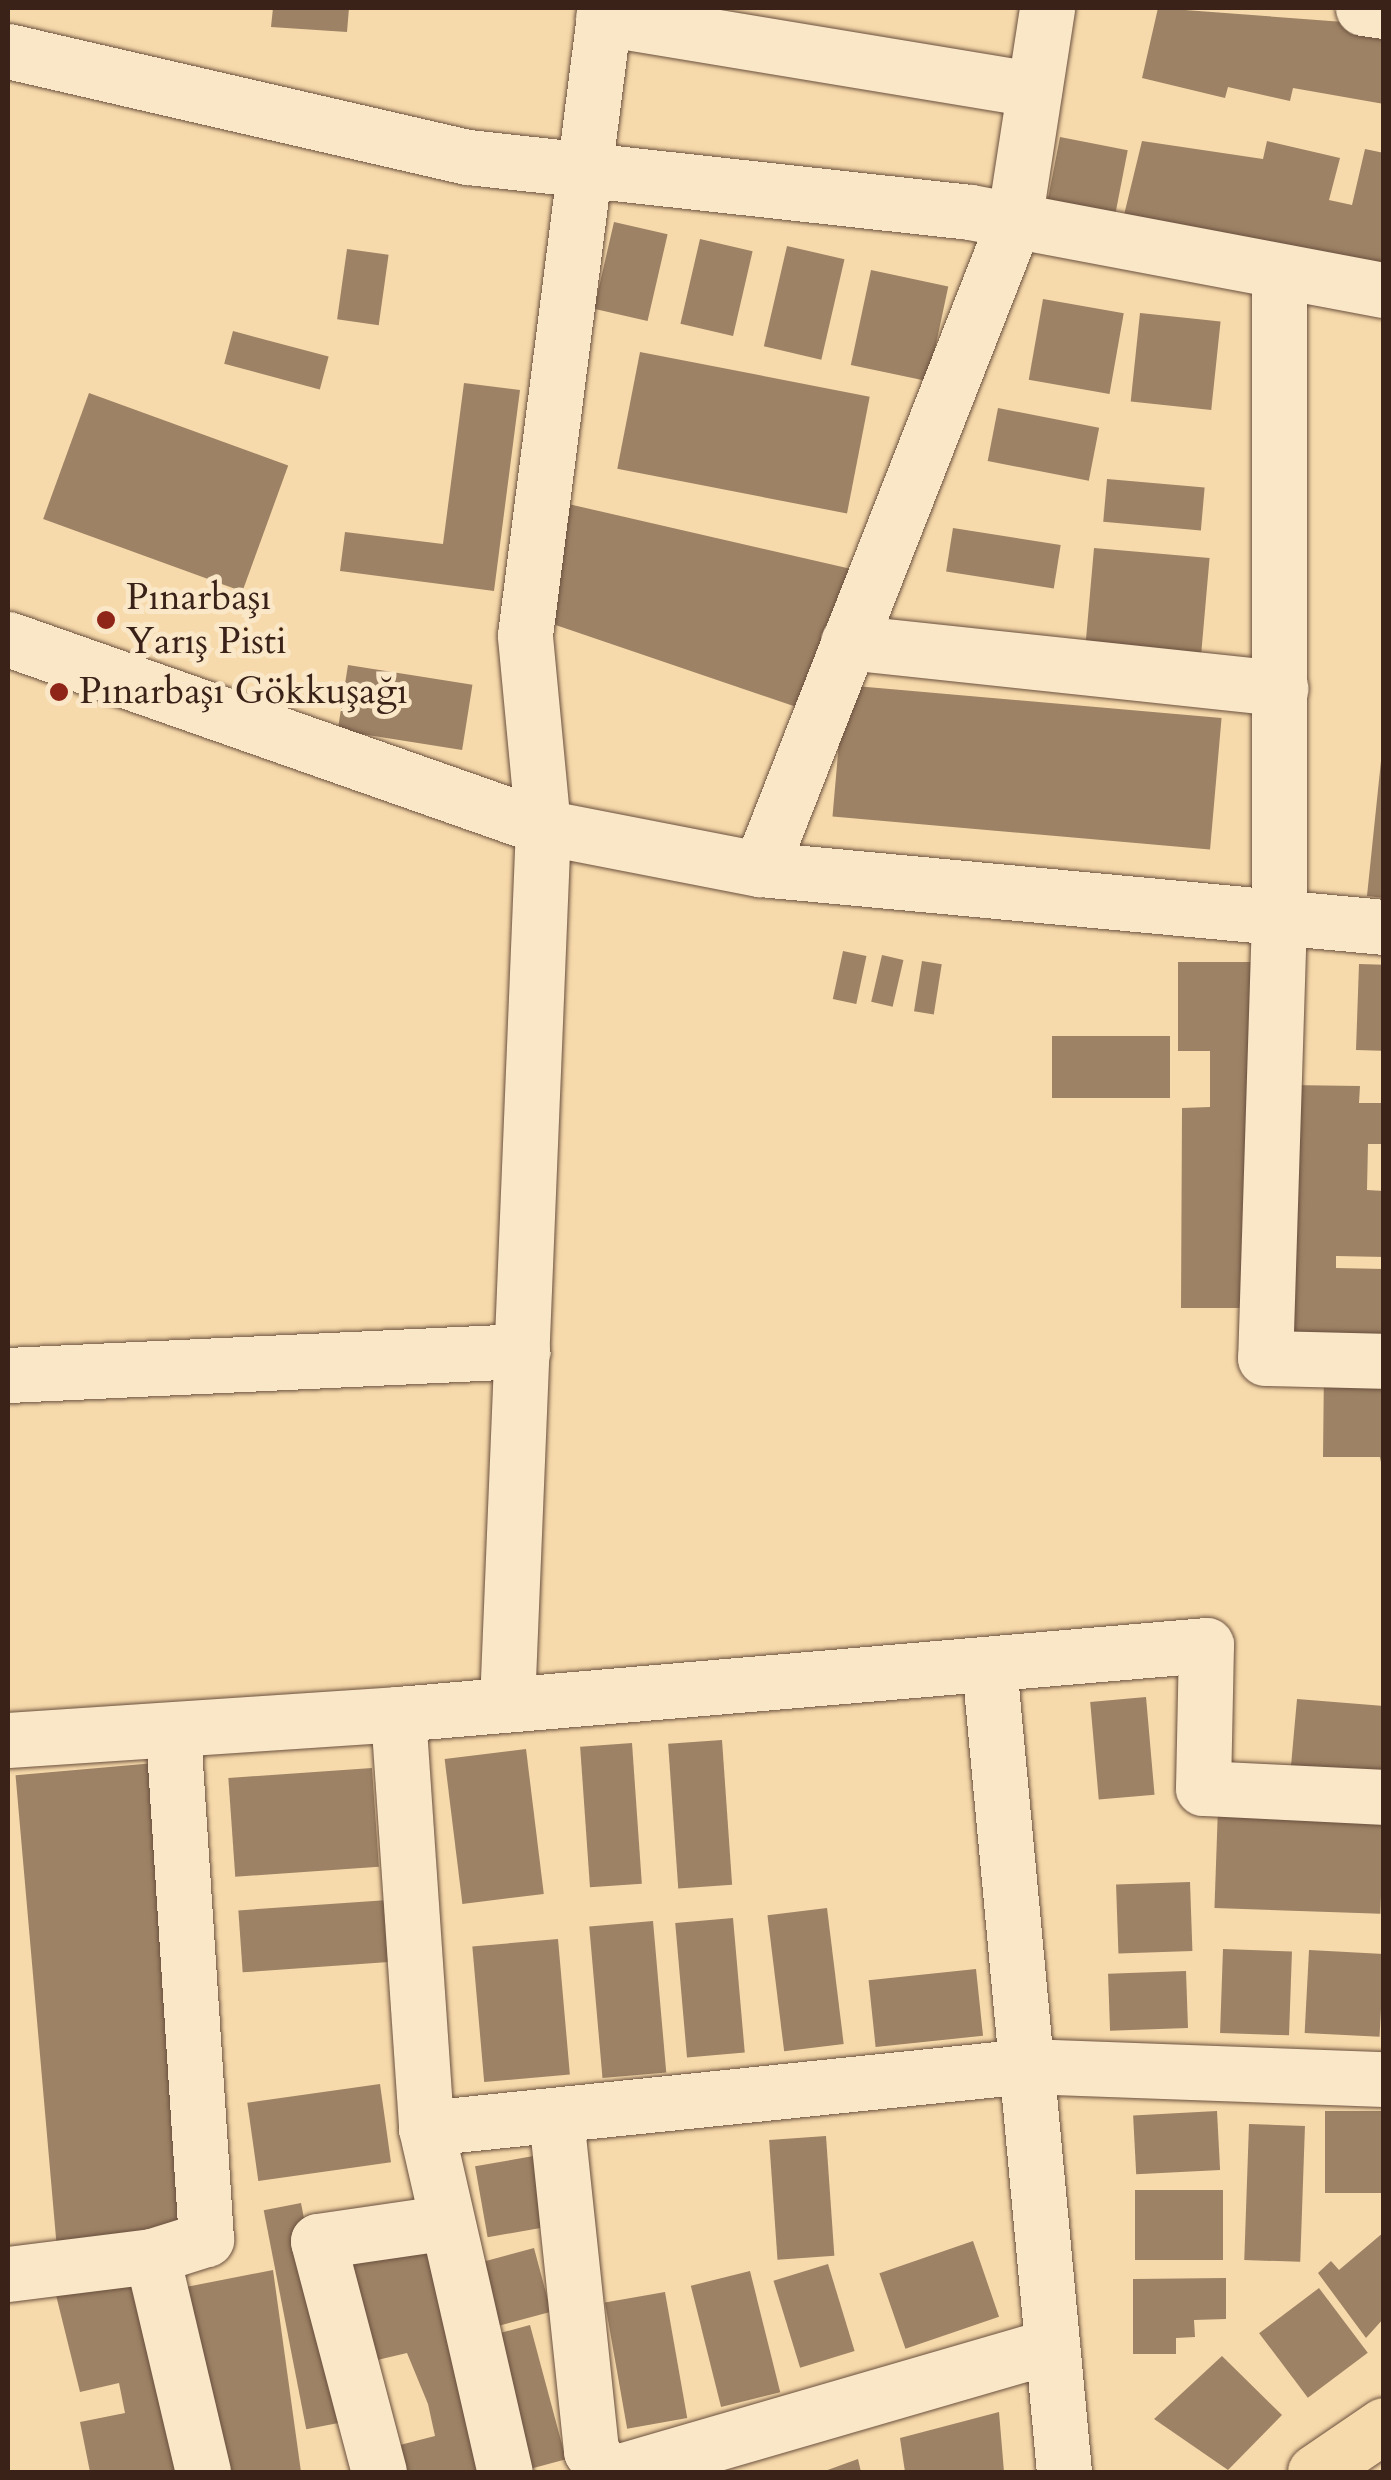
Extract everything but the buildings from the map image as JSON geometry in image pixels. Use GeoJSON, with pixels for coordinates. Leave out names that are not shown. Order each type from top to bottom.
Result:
{"type":"FeatureCollection","features":[{"type":"Feature","properties":{"kind":"main road"},"geometry":{"type":"LineString","coordinates":[[1315,2472],[1384,2425]]}},
{"type":"Feature","properties":{"kind":"street"},"geometry":{"type":"LineString","coordinates":[[760,869],[1014,222],[1047,8]]}},
{"type":"Feature","properties":{"kind":"street"},"geometry":{"type":"LineString","coordinates":[[1362,8],[1384,11]]}},
{"type":"Feature","properties":{"kind":"street"},"geometry":{"type":"LineString","coordinates":[[508,1704],[543,828],[525,636],[580,164],[604,13],[1034,88]]}},
{"type":"Feature","properties":{"kind":"street"},"geometry":{"type":"LineString","coordinates":[[8,51],[468,157],[580,164],[1014,222],[1279,276],[1384,290]]}},
{"type":"Feature","properties":{"kind":"street"},"geometry":{"type":"LineString","coordinates":[[1279,276],[1282,688],[1265,1358],[1384,1361]]}},
{"type":"Feature","properties":{"kind":"street"},"geometry":{"type":"LineString","coordinates":[[8,639],[543,828],[760,869],[1384,927]]}},
{"type":"Feature","properties":{"kind":"street"},"geometry":{"type":"LineString","coordinates":[[848,642],[1282,688]]}},
{"type":"Feature","properties":{"kind":"street"},"geometry":{"type":"LineString","coordinates":[[8,1375],[522,1350]]}},
{"type":"Feature","properties":{"kind":"street"},"geometry":{"type":"LineString","coordinates":[[8,1740],[174,1733],[1206,1645],[1202,1788],[1384,1796]]}},
{"type":"Feature","properties":{"kind":"street"},"geometry":{"type":"LineString","coordinates":[[989,1664],[1064,2472]]}},
{"type":"Feature","properties":{"kind":"street"},"geometry":{"type":"LineString","coordinates":[[398,1714],[426,2128],[442,2222],[505,2472]]}},
{"type":"Feature","properties":{"kind":"street"},"geometry":{"type":"LineString","coordinates":[[8,2274],[152,2256],[206,2239],[174,1733]]}},
{"type":"Feature","properties":{"kind":"street"},"geometry":{"type":"LineString","coordinates":[[426,2128],[1026,2066],[1384,2078]]}},
{"type":"Feature","properties":{"kind":"street"},"geometry":{"type":"LineString","coordinates":[[556,2117],[592,2451],[606,2472]]}},
{"type":"Feature","properties":{"kind":"street"},"geometry":{"type":"LineString","coordinates":[[379,2472],[318,2241],[442,2222]]}},
{"type":"Feature","properties":{"kind":"street"},"geometry":{"type":"LineString","coordinates":[[152,2256],[203,2472]]}},
{"type":"Feature","properties":{"kind":"street"},"geometry":{"type":"LineString","coordinates":[[618,2472],[1052,2346]]}},
{"type":"Feature","properties":{"kind":"place","name":"Pınarbaşı Yarış Pisti"},"geometry":{"type":"Point","coordinates":[106,620]}},
{"type":"Feature","properties":{"kind":"place","name":"Pınarbaşı Gökkuşağı"},"geometry":{"type":"Point","coordinates":[59,692]}}]}
